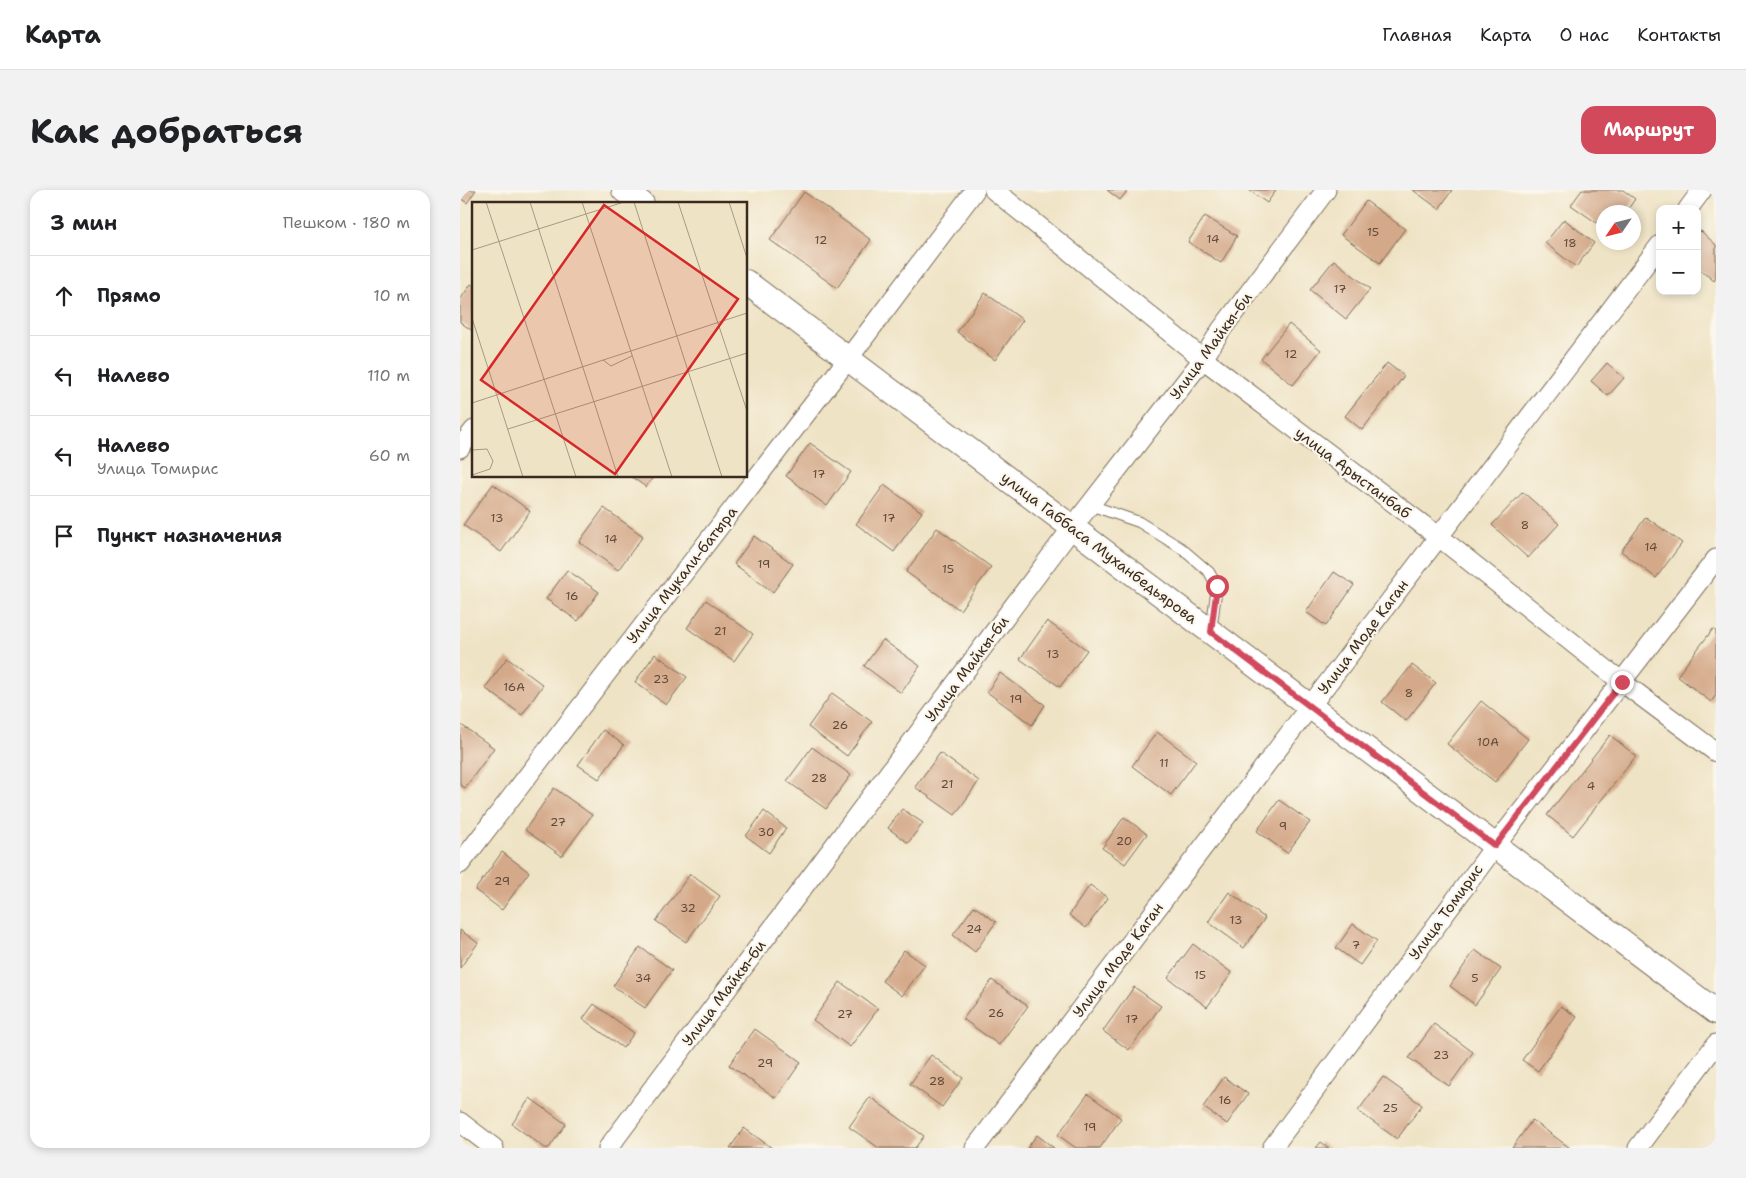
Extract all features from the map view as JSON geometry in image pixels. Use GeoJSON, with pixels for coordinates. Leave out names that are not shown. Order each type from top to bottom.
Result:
{"type":"FeatureCollection","features":[{"type":"Feature","properties":{"kind":"street","name":"Улица Мукали-батыра"},"geometry":{"type":"LineString","coordinates":[[460,864],[848,359],[975,190]]}},
{"type":"Feature","properties":{"kind":"street","name":"улица Арыстанбаб"},"geometry":{"type":"LineString","coordinates":[[994,190],[1203,360],[1439,537],[1622,682],[1716,752]]}},
{"type":"Feature","properties":{"kind":"street","name":"Улица Майкы-би"},"geometry":{"type":"LineString","coordinates":[[608,1148],[1072,528],[1203,360],[1221,330],[1326,190]]}},
{"type":"Feature","properties":{"kind":"street"},"geometry":{"type":"LineString","coordinates":[[1691,205],[1702,190]]}},
{"type":"Feature","properties":{"kind":"street","name":"Улица Моде Каган"},"geometry":{"type":"LineString","coordinates":[[975,1148],[1657,250]]}},
{"type":"Feature","properties":{"kind":"street","name":"улица Габбаса Муханбедьярова"},"geometry":{"type":"LineString","coordinates":[[748,284],[1716,1012]]}},
{"type":"Feature","properties":{"kind":"street"},"geometry":{"type":"LineString","coordinates":[[460,448],[472,433]]}},
{"type":"Feature","properties":{"kind":"street","name":"Улица Томирис"},"geometry":{"type":"LineString","coordinates":[[1272,1148],[1495,846],[1716,559]]}},
{"type":"Feature","properties":{"kind":"street"},"geometry":{"type":"LineString","coordinates":[[1638,1148],[1716,1044]]}},
{"type":"Feature","properties":{"kind":"street"},"geometry":{"type":"LineString","coordinates":[[460,1122],[494,1148]]}},
{"type":"Feature","properties":{"kind":"lane"},"geometry":{"type":"LineString","coordinates":[[1090,505],[1139,522],[1181,548],[1209,572],[1217,586],[1211,632]]}},
{"type":"Feature","properties":{"kind":"building"},"geometry":{"type":"Polygon","coordinates":[[[460,190],[476,190],[467,203],[460,198],[460,190]]]}},
{"type":"Feature","properties":{"kind":"building"},"geometry":{"type":"Polygon","coordinates":[[[1107,190],[1128,190],[1120,200],[1107,190]]]}},
{"type":"Feature","properties":{"kind":"building"},"geometry":{"type":"Polygon","coordinates":[[[1249,190],[1276,190],[1267,203],[1249,190]]]}},
{"type":"Feature","properties":{"kind":"building"},"geometry":{"type":"Polygon","coordinates":[[[1413,190],[1452,190],[1439,209],[1413,190]]]}},
{"type":"Feature","properties":{"kind":"building"},"geometry":{"type":"Polygon","coordinates":[[[1582,190],[1623,190],[1635,199],[1631,205],[1596,205],[1596,222],[1571,205],[1582,190]]]}},
{"type":"Feature","properties":{"kind":"building"},"geometry":{"type":"Polygon","coordinates":[[[804,192],[871,240],[837,288],[770,240],[804,192]]]}},
{"type":"Feature","properties":{"kind":"building"},"geometry":{"type":"Polygon","coordinates":[[[1366,201],[1405,229],[1380,263],[1341,235],[1366,201]]]}},
{"type":"Feature","properties":{"kind":"building"},"geometry":{"type":"Polygon","coordinates":[[[1205,216],[1237,236],[1221,263],[1188,242],[1205,216]]]}},
{"type":"Feature","properties":{"kind":"building"},"geometry":{"type":"Polygon","coordinates":[[[1564,219],[1594,243],[1576,267],[1545,243],[1564,219]]]}},
{"type":"Feature","properties":{"kind":"building"},"geometry":{"type":"Polygon","coordinates":[[[1701,231],[1716,245],[1716,278],[1714,281],[1701,270],[1701,231]]]}},
{"type":"Feature","properties":{"kind":"building"},"geometry":{"type":"Polygon","coordinates":[[[1334,260],[1370,289],[1346,319],[1310,290],[1334,260]]]}},
{"type":"Feature","properties":{"kind":"building"},"geometry":{"type":"Polygon","coordinates":[[[472,285],[472,331],[460,322],[460,300],[472,285]]]}},
{"type":"Feature","properties":{"kind":"building"},"geometry":{"type":"Polygon","coordinates":[[[985,293],[1023,320],[995,360],[957,332],[985,293]]]}},
{"type":"Feature","properties":{"kind":"building"},"geometry":{"type":"Polygon","coordinates":[[[1289,324],[1321,350],[1293,385],[1261,359],[1289,324]]]}},
{"type":"Feature","properties":{"kind":"building"},"geometry":{"type":"Polygon","coordinates":[[[1387,363],[1404,376],[1362,430],[1345,416],[1387,363]]]}},
{"type":"Feature","properties":{"kind":"building"},"geometry":{"type":"Polygon","coordinates":[[[1607,363],[1624,378],[1608,396],[1591,381],[1607,363]]]}},
{"type":"Feature","properties":{"kind":"building"},"geometry":{"type":"Polygon","coordinates":[[[810,443],[851,472],[827,506],[786,476],[810,443]]]}},
{"type":"Feature","properties":{"kind":"building"},"geometry":{"type":"Polygon","coordinates":[[[633,478],[653,478],[646,487],[633,478]]]}},
{"type":"Feature","properties":{"kind":"building"},"geometry":{"type":"Polygon","coordinates":[[[493,484],[530,511],[501,552],[463,525],[493,484]]]}},
{"type":"Feature","properties":{"kind":"building"},"geometry":{"type":"Polygon","coordinates":[[[884,485],[922,512],[894,552],[856,524],[884,485]]]}},
{"type":"Feature","properties":{"kind":"building"},"geometry":{"type":"Polygon","coordinates":[[[1523,492],[1559,524],[1528,558],[1492,525],[1523,492]]]}},
{"type":"Feature","properties":{"kind":"building"},"geometry":{"type":"Polygon","coordinates":[[[604,508],[643,536],[618,570],[579,542],[604,508]]]}},
{"type":"Feature","properties":{"kind":"building"},"geometry":{"type":"Polygon","coordinates":[[[1646,517],[1682,543],[1656,578],[1621,551],[1646,517]]]}},
{"type":"Feature","properties":{"kind":"building"},"geometry":{"type":"Polygon","coordinates":[[[937,528],[991,567],[960,610],[906,572],[937,528]]]}},
{"type":"Feature","properties":{"kind":"building"},"geometry":{"type":"Polygon","coordinates":[[[754,536],[793,564],[773,592],[734,564],[754,536]]]}},
{"type":"Feature","properties":{"kind":"building"},"geometry":{"type":"Polygon","coordinates":[[[567,570],[599,592],[578,621],[546,599],[567,570]]]}},
{"type":"Feature","properties":{"kind":"building"},"geometry":{"type":"Polygon","coordinates":[[[1334,572],[1354,585],[1326,626],[1306,612],[1334,572]]]}},
{"type":"Feature","properties":{"kind":"building"},"geometry":{"type":"Polygon","coordinates":[[[706,600],[753,634],[734,661],[687,628],[706,600]]]}},
{"type":"Feature","properties":{"kind":"building"},"geometry":{"type":"Polygon","coordinates":[[[1047,621],[1087,650],[1060,687],[1020,659],[1047,621]]]}},
{"type":"Feature","properties":{"kind":"building"},"geometry":{"type":"Polygon","coordinates":[[[1713,629],[1716,631],[1716,695],[1711,702],[1677,676],[1713,629]]]}},
{"type":"Feature","properties":{"kind":"building"},"geometry":{"type":"Polygon","coordinates":[[[883,640],[920,666],[901,693],[864,666],[883,640]]]}},
{"type":"Feature","properties":{"kind":"building"},"geometry":{"type":"Polygon","coordinates":[[[655,654],[687,677],[666,705],[635,682],[655,654]]]}},
{"type":"Feature","properties":{"kind":"building"},"geometry":{"type":"Polygon","coordinates":[[[507,658],[543,685],[522,715],[485,688],[507,658]]]}},
{"type":"Feature","properties":{"kind":"building"},"geometry":{"type":"Polygon","coordinates":[[[1412,665],[1436,683],[1406,721],[1382,702],[1412,665]]]}},
{"type":"Feature","properties":{"kind":"building"},"geometry":{"type":"Polygon","coordinates":[[[1000,673],[1045,705],[1032,725],[987,692],[1000,673]]]}},
{"type":"Feature","properties":{"kind":"building"},"geometry":{"type":"Polygon","coordinates":[[[832,693],[872,722],[847,756],[808,727],[832,693]]]}},
{"type":"Feature","properties":{"kind":"building"},"geometry":{"type":"Polygon","coordinates":[[[1481,701],[1528,739],[1495,782],[1447,744],[1481,701]]]}},
{"type":"Feature","properties":{"kind":"building"},"geometry":{"type":"Polygon","coordinates":[[[460,724],[494,748],[465,788],[460,785],[460,724]]]}},
{"type":"Feature","properties":{"kind":"building"},"geometry":{"type":"Polygon","coordinates":[[[603,730],[624,745],[599,779],[578,765],[603,730]]]}},
{"type":"Feature","properties":{"kind":"building"},"geometry":{"type":"Polygon","coordinates":[[[1157,732],[1196,761],[1171,795],[1132,766],[1157,732]]]}},
{"type":"Feature","properties":{"kind":"building"},"geometry":{"type":"Polygon","coordinates":[[[1610,735],[1636,756],[1573,836],[1547,815],[1610,735]]]}},
{"type":"Feature","properties":{"kind":"building"},"geometry":{"type":"Polygon","coordinates":[[[812,747],[851,775],[826,809],[787,781],[812,747]]]}},
{"type":"Feature","properties":{"kind":"building"},"geometry":{"type":"Polygon","coordinates":[[[940,753],[979,781],[955,815],[915,787],[940,753]]]}},
{"type":"Feature","properties":{"kind":"building"},"geometry":{"type":"Polygon","coordinates":[[[554,788],[592,815],[562,856],[525,830],[554,788]]]}},
{"type":"Feature","properties":{"kind":"building"},"geometry":{"type":"Polygon","coordinates":[[[1279,800],[1310,822],[1287,853],[1257,831],[1279,800]]]}},
{"type":"Feature","properties":{"kind":"building"},"geometry":{"type":"Polygon","coordinates":[[[902,809],[923,823],[908,843],[888,828],[902,809]]]}},
{"type":"Feature","properties":{"kind":"building"},"geometry":{"type":"Polygon","coordinates":[[[764,811],[786,828],[769,853],[746,836],[764,811]]]}},
{"type":"Feature","properties":{"kind":"building"},"geometry":{"type":"Polygon","coordinates":[[[1124,817],[1147,834],[1125,864],[1102,848],[1124,817]]]}},
{"type":"Feature","properties":{"kind":"building"},"geometry":{"type":"Polygon","coordinates":[[[502,852],[529,872],[502,910],[475,890],[502,852]]]}},
{"type":"Feature","properties":{"kind":"building"},"geometry":{"type":"Polygon","coordinates":[[[690,874],[720,896],[686,942],[656,921],[690,874]]]}},
{"type":"Feature","properties":{"kind":"building"},"geometry":{"type":"Polygon","coordinates":[[[1090,885],[1108,898],[1086,928],[1069,915],[1090,885]]]}},
{"type":"Feature","properties":{"kind":"building"},"geometry":{"type":"Polygon","coordinates":[[[1229,892],[1265,918],[1244,948],[1208,922],[1229,892]]]}},
{"type":"Feature","properties":{"kind":"building"},"geometry":{"type":"Polygon","coordinates":[[[974,906],[996,922],[975,952],[953,935],[974,906]]]}},
{"type":"Feature","properties":{"kind":"building"},"geometry":{"type":"Polygon","coordinates":[[[1353,924],[1377,941],[1360,965],[1336,948],[1353,924]]]}},
{"type":"Feature","properties":{"kind":"building"},"geometry":{"type":"Polygon","coordinates":[[[460,930],[478,943],[460,968],[460,930]]]}},
{"type":"Feature","properties":{"kind":"building"},"geometry":{"type":"Polygon","coordinates":[[[1193,944],[1232,973],[1207,1007],[1168,978],[1193,944]]]}},
{"type":"Feature","properties":{"kind":"building"},"geometry":{"type":"Polygon","coordinates":[[[640,947],[672,970],[645,1008],[613,986],[640,947]]]}},
{"type":"Feature","properties":{"kind":"building"},"geometry":{"type":"Polygon","coordinates":[[[904,950],[925,965],[902,996],[882,981],[904,950]]]}},
{"type":"Feature","properties":{"kind":"building"},"geometry":{"type":"Polygon","coordinates":[[[1475,950],[1501,969],[1475,1005],[1450,986],[1475,950]]]}},
{"type":"Feature","properties":{"kind":"building"},"geometry":{"type":"Polygon","coordinates":[[[992,980],[1028,1006],[999,1045],[963,1019],[992,980]]]}},
{"type":"Feature","properties":{"kind":"building"},"geometry":{"type":"Polygon","coordinates":[[[840,982],[878,1009],[850,1047],[813,1020],[840,982]]]}},
{"type":"Feature","properties":{"kind":"building"},"geometry":{"type":"Polygon","coordinates":[[[1134,987],[1161,1006],[1129,1050],[1103,1031],[1134,987]]]}},
{"type":"Feature","properties":{"kind":"building"},"geometry":{"type":"Polygon","coordinates":[[[594,1004],[634,1033],[623,1048],[583,1019],[594,1004]]]}},
{"type":"Feature","properties":{"kind":"building"},"geometry":{"type":"Polygon","coordinates":[[[1561,1006],[1577,1017],[1538,1071],[1522,1060],[1561,1006]]]}},
{"type":"Feature","properties":{"kind":"building"},"geometry":{"type":"Polygon","coordinates":[[[1434,1024],[1473,1052],[1449,1086],[1409,1058],[1434,1024]]]}},
{"type":"Feature","properties":{"kind":"building"},"geometry":{"type":"Polygon","coordinates":[[[755,1029],[801,1062],[776,1098],[729,1065],[755,1029]]]}},
{"type":"Feature","properties":{"kind":"building"},"geometry":{"type":"Polygon","coordinates":[[[931,1055],[963,1078],[942,1107],[910,1084],[931,1055]]]}},
{"type":"Feature","properties":{"kind":"building"},"geometry":{"type":"Polygon","coordinates":[[[1224,1077],[1248,1094],[1227,1124],[1203,1107],[1224,1077]]]}},
{"type":"Feature","properties":{"kind":"building"},"geometry":{"type":"Polygon","coordinates":[[[1383,1077],[1422,1105],[1397,1139],[1358,1111],[1383,1077]]]}},
{"type":"Feature","properties":{"kind":"building"},"geometry":{"type":"Polygon","coordinates":[[[1088,1094],[1121,1118],[1100,1148],[1076,1148],[1058,1135],[1088,1094]]]}},
{"type":"Feature","properties":{"kind":"building"},"geometry":{"type":"Polygon","coordinates":[[[870,1097],[924,1136],[915,1148],[879,1148],[849,1127],[870,1097]]]}},
{"type":"Feature","properties":{"kind":"building"},"geometry":{"type":"Polygon","coordinates":[[[530,1098],[566,1124],[549,1148],[545,1148],[512,1124],[530,1098]]]}},
{"type":"Feature","properties":{"kind":"building"},"geometry":{"type":"Polygon","coordinates":[[[1532,1120],[1570,1148],[1512,1148],[1532,1120]]]}},
{"type":"Feature","properties":{"kind":"building"},"geometry":{"type":"Polygon","coordinates":[[[744,1128],[772,1148],[730,1148],[744,1128]]]}},
{"type":"Feature","properties":{"kind":"building"},"geometry":{"type":"Polygon","coordinates":[[[1037,1135],[1054,1148],[1027,1148],[1037,1135]]]}},
{"type":"Feature","properties":{"kind":"building"},"geometry":{"type":"Polygon","coordinates":[[[1321,1142],[1329,1148],[1316,1148],[1321,1142]]]}},
{"type":"Feature","properties":{"kind":"route"},"geometry":{"type":"LineString","coordinates":[[1217,586],[1211,632],[1495,846],[1622,682]]}}]}
